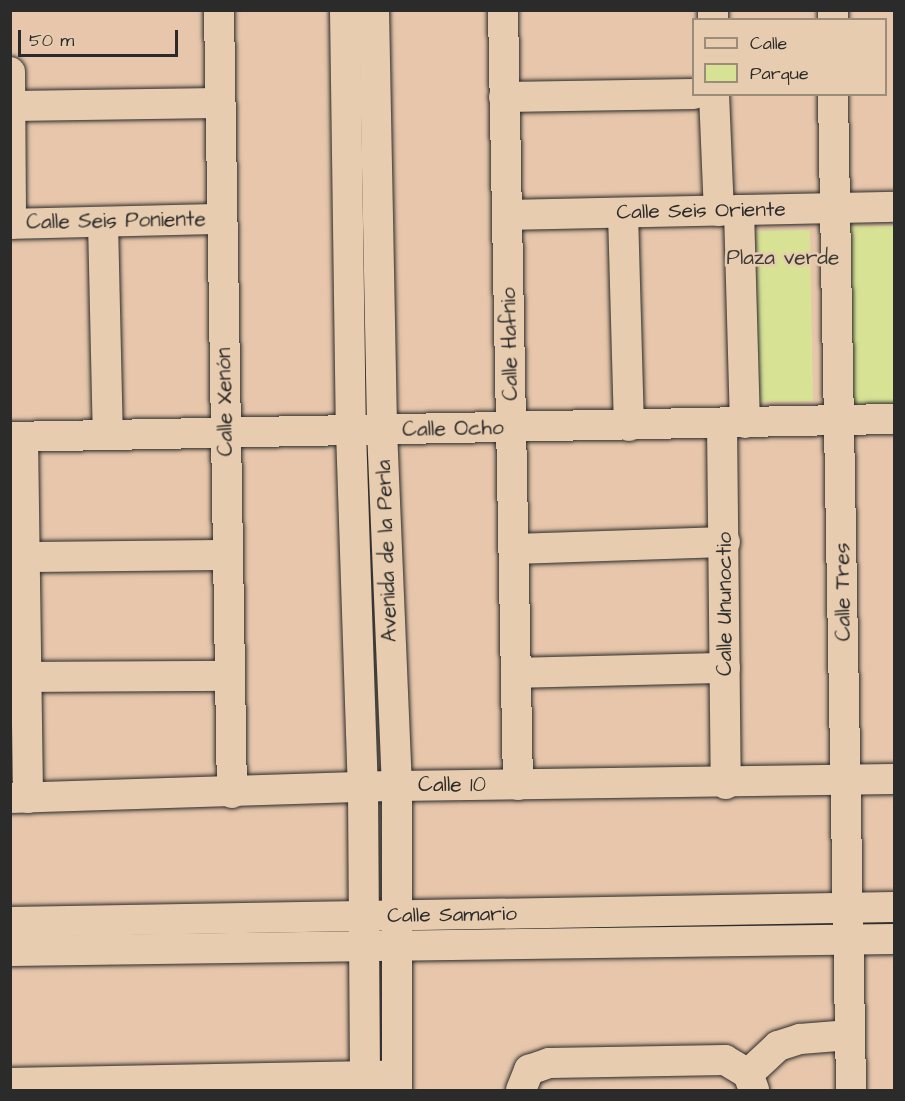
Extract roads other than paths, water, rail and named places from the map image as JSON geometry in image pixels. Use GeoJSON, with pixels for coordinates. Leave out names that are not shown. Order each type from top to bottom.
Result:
{"type":"FeatureCollection","features":[{"type":"Feature","properties":{"kind":"street","name":"Calle Xenón"},"geometry":{"type":"LineString","coordinates":[[219,10],[232,793]]}},
{"type":"Feature","properties":{"kind":"street","name":"Avenida de la Perla"},"geometry":{"type":"LineString","coordinates":[[345,10],[351,430],[363,789],[361,929],[364,1084]]}},
{"type":"Feature","properties":{"kind":"street","name":"Avenida de la Perla"},"geometry":{"type":"LineString","coordinates":[[374,10],[382,430],[397,786],[396,1083]]}},
{"type":"Feature","properties":{"kind":"street","name":"Calle Hafnio"},"geometry":{"type":"LineString","coordinates":[[502,10],[518,785]]}},
{"type":"Feature","properties":{"kind":"street"},"geometry":{"type":"LineString","coordinates":[[10,72],[11,224]]}},
{"type":"Feature","properties":{"kind":"street"},"geometry":{"type":"LineString","coordinates":[[504,97],[692,94]]}},
{"type":"Feature","properties":{"kind":"street","name":"Calle Ununoctio"},"geometry":{"type":"LineString","coordinates":[[714,96],[729,210],[734,423],[725,542],[726,784]]}},
{"type":"Feature","properties":{"kind":"street","name":"Calle Tres"},"geometry":{"type":"LineString","coordinates":[[833,96],[833,208],[841,420],[851,1090]]}},
{"type":"Feature","properties":{"kind":"street"},"geometry":{"type":"LineString","coordinates":[[11,106],[220,103]]}},
{"type":"Feature","properties":{"kind":"street","name":"Calle Seis Oriente"},"geometry":{"type":"LineString","coordinates":[[508,215],[894,207]]}},
{"type":"Feature","properties":{"kind":"street"},"geometry":{"type":"LineString","coordinates":[[623,213],[630,426]]}},
{"type":"Feature","properties":{"kind":"street","name":"Calle Seis Poniente"},"geometry":{"type":"LineString","coordinates":[[11,224],[222,219]]}},
{"type":"Feature","properties":{"kind":"street"},"geometry":{"type":"LineString","coordinates":[[103,222],[108,435]]}},
{"type":"Feature","properties":{"kind":"street","name":"Calle Ocho"},"geometry":{"type":"LineString","coordinates":[[17,437],[894,419]]}},
{"type":"Feature","properties":{"kind":"street"},"geometry":{"type":"LineString","coordinates":[[17,437],[25,557],[28,677],[19,798]]}},
{"type":"Feature","properties":{"kind":"street"},"geometry":{"type":"LineString","coordinates":[[514,549],[725,542]]}},
{"type":"Feature","properties":{"kind":"street"},"geometry":{"type":"LineString","coordinates":[[25,557],[228,555]]}},
{"type":"Feature","properties":{"kind":"street"},"geometry":{"type":"LineString","coordinates":[[516,674],[725,668]]}},
{"type":"Feature","properties":{"kind":"street"},"geometry":{"type":"LineString","coordinates":[[28,677],[230,676]]}},
{"type":"Feature","properties":{"kind":"street","name":"Calle 10"},"geometry":{"type":"LineString","coordinates":[[19,798],[363,789],[397,786],[726,784],[894,779]]}},
{"type":"Feature","properties":{"kind":"street","name":"Calle Samario"},"geometry":{"type":"LineString","coordinates":[[397,930],[894,907]]}},
{"type":"Feature","properties":{"kind":"street","name":"Calle Samario"},"geometry":{"type":"LineString","coordinates":[[10,922],[894,939]]}},
{"type":"Feature","properties":{"kind":"street","name":"Calle Samario"},"geometry":{"type":"LineString","coordinates":[[10,951],[361,929]]}},
{"type":"Feature","properties":{"kind":"street"},"geometry":{"type":"LineString","coordinates":[[521,1090],[529,1070],[549,1063],[725,1060],[751,1082],[778,1046],[800,1039],[850,1035]]}},
{"type":"Feature","properties":{"kind":"street"},"geometry":{"type":"LineString","coordinates":[[10,1083],[396,1083]]}},
{"type":"Feature","properties":{"kind":"park label","name":"Plaza verde"},"geometry":{"type":"Point","coordinates":[783,258]}}]}
